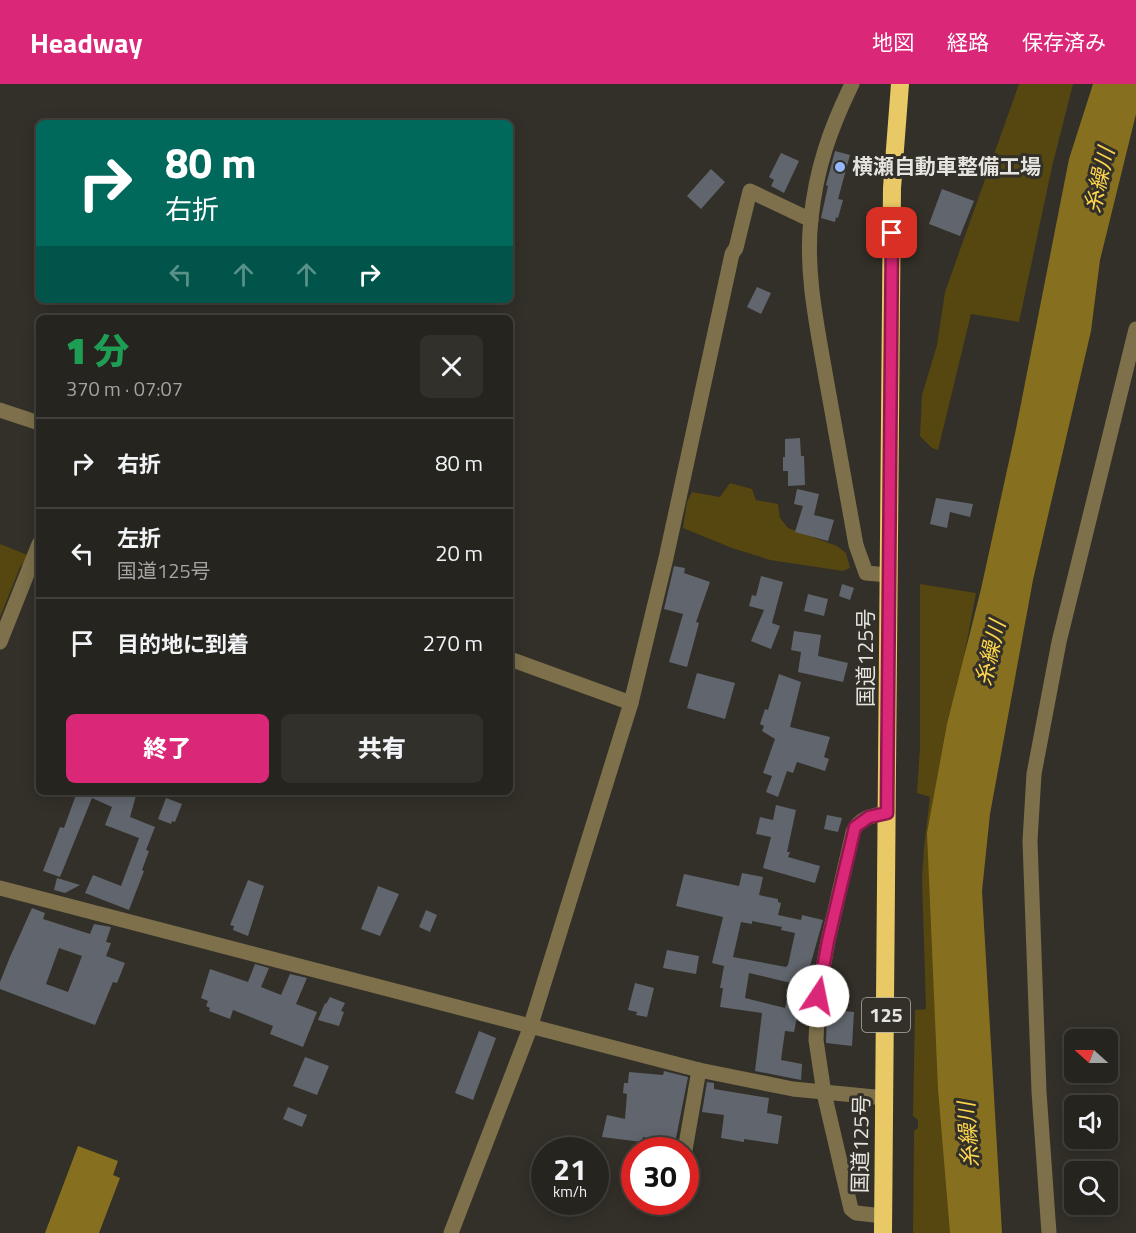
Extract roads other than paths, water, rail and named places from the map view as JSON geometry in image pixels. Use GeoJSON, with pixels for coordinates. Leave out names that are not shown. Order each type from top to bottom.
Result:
{"type":"FeatureCollection","features":[{"type":"Feature","properties":{"kind":"highway","name":"国道125号"},"geometry":{"type":"LineString","coordinates":[[883,1225],[892,188],[900,84]]}},
{"type":"Feature","properties":{"kind":"street"},"geometry":{"type":"LineString","coordinates":[[852,84],[834,122],[818,172],[809,247],[820,343],[856,544],[866,573],[888,574]]}},
{"type":"Feature","properties":{"kind":"street"},"geometry":{"type":"LineString","coordinates":[[451,1233],[529,1031],[528,1027],[631,703],[666,558],[732,254],[736,248],[750,191],[811,220]]}},
{"type":"Feature","properties":{"kind":"street"},"geometry":{"type":"LineString","coordinates":[[1049,1233],[1039,1092],[1030,853],[1034,774],[1059,642],[1136,329]]}},
{"type":"Feature","properties":{"kind":"street"},"geometry":{"type":"LineString","coordinates":[[0,410],[36,422]]}},
{"type":"Feature","properties":{"kind":"street"},"geometry":{"type":"LineString","coordinates":[[1,636],[36,551]]}},
{"type":"Feature","properties":{"kind":"street"},"geometry":{"type":"LineString","coordinates":[[513,661],[631,703]]}},
{"type":"Feature","properties":{"kind":"street"},"geometry":{"type":"LineString","coordinates":[[883,1225],[851,1209],[824,1094],[816,1040],[818,996],[828,941],[855,827],[869,817],[887,813]]}},
{"type":"Feature","properties":{"kind":"street"},"geometry":{"type":"LineString","coordinates":[[0,888],[699,1070],[824,1094],[885,1098]]}},
{"type":"Feature","properties":{"kind":"street"},"geometry":{"type":"LineString","coordinates":[[687,1137],[699,1070]]}},
{"type":"Feature","properties":{"kind":"water","name":"糸繰川"},"geometry":{"type":"Polygon","coordinates":[[[1093,84],[1136,84],[1136,114],[1100,260],[1091,331],[1033,580],[990,814],[982,891],[1002,1233],[950,1233],[938,1089],[927,833],[947,724],[981,589],[1016,429],[1069,159],[1093,84]]]}},
{"type":"Feature","properties":{"kind":"water"},"geometry":{"type":"Polygon","coordinates":[[[78,1146],[118,1161],[113,1175],[120,1178],[99,1233],[45,1233],[78,1146]]]}},
{"type":"Feature","properties":{"kind":"place","name":"横瀬自動車整備工場"},"geometry":{"type":"Point","coordinates":[840,167]}}]}
